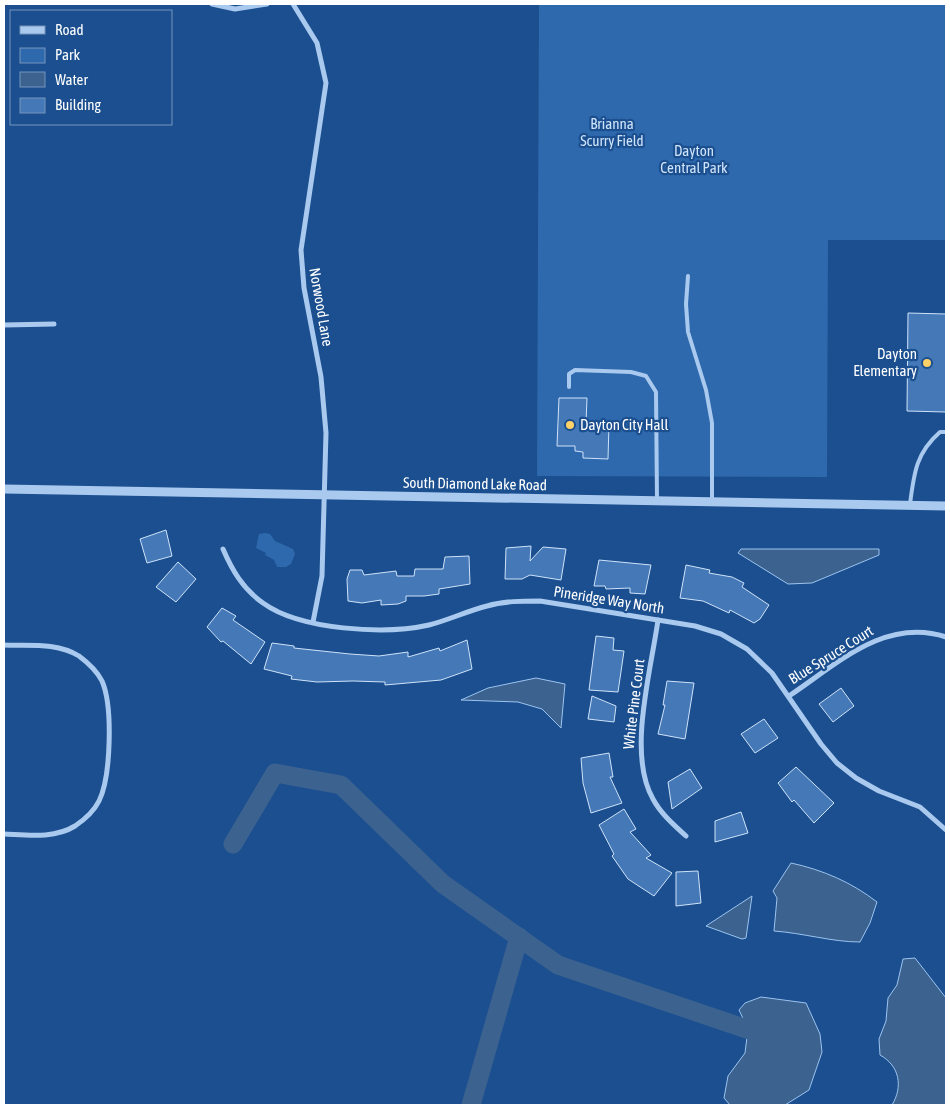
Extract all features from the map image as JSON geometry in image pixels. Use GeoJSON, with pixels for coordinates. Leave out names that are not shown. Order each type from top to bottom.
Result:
{"type":"FeatureCollection","features":[{"type":"Feature","properties":{"kind":"street"},"geometry":{"type":"LineString","coordinates":[[212,4],[235,9],[267,4]]}},
{"type":"Feature","properties":{"kind":"street","name":"Norwood Lane"},"geometry":{"type":"LineString","coordinates":[[293,4],[317,43],[326,83],[301,250],[304,288],[325,404],[322,576],[313,622]]}},
{"type":"Feature","properties":{"kind":"street"},"geometry":{"type":"LineString","coordinates":[[4,325],[54,324]]}},
{"type":"Feature","properties":{"kind":"street","name":"South Diamond Lake Road"},"geometry":{"type":"LineString","coordinates":[[4,489],[946,506]]}},
{"type":"Feature","properties":{"kind":"street","name":"Pineridge Way North"},"geometry":{"type":"LineString","coordinates":[[223,548],[232,569],[241,583],[263,603],[280,613],[313,622],[360,630],[403,629],[452,618],[488,606],[519,601],[540,601],[695,626],[721,634],[747,649],[772,673],[821,744],[837,763],[879,792],[920,808],[946,830]]}},
{"type":"Feature","properties":{"kind":"street","name":"White Pine Court"},"geometry":{"type":"LineString","coordinates":[[658,620],[641,733],[642,769],[648,791],[657,806],[686,836]]}},
{"type":"Feature","properties":{"kind":"street","name":"Blue Spruce Court"},"geometry":{"type":"LineString","coordinates":[[789,696],[862,647],[885,636],[921,631],[946,636]]}},
{"type":"Feature","properties":{"kind":"street"},"geometry":{"type":"LineString","coordinates":[[4,646],[43,646],[63,649],[78,656],[91,666],[101,680],[107,696],[109,712],[107,772],[104,789],[98,804],[74,826],[59,833],[4,834]]}},
{"type":"Feature","properties":{"kind":"lane"},"geometry":{"type":"LineString","coordinates":[[688,276],[686,304],[688,332],[706,390],[712,423],[712,501]]}},
{"type":"Feature","properties":{"kind":"lane"},"geometry":{"type":"LineString","coordinates":[[569,387],[569,374],[575,370],[631,372],[646,376],[656,392],[657,500]]}},
{"type":"Feature","properties":{"kind":"lane"},"geometry":{"type":"LineString","coordinates":[[910,505],[915,466],[928,442],[940,432],[946,432]]}},
{"type":"Feature","properties":{"kind":"green space","name":"Dayton Central Park"},"geometry":{"type":"Polygon","coordinates":[[[539,4],[946,4],[946,240],[828,240],[827,477],[537,476],[539,4]]]}},
{"type":"Feature","properties":{"kind":"green space"},"geometry":{"type":"Polygon","coordinates":[[[259,534],[270,534],[275,541],[293,549],[295,554],[291,564],[286,567],[277,567],[274,560],[256,548],[259,534]]]}},
{"type":"Feature","properties":{"kind":"water"},"geometry":{"type":"Polygon","coordinates":[[[741,549],[879,549],[879,555],[812,583],[788,584],[738,553],[741,549]]]}},
{"type":"Feature","properties":{"kind":"water"},"geometry":{"type":"Polygon","coordinates":[[[536,678],[565,684],[561,728],[542,709],[518,702],[461,700],[488,688],[536,678]]]}},
{"type":"Feature","properties":{"kind":"water"},"geometry":{"type":"Polygon","coordinates":[[[791,863],[814,869],[836,878],[857,888],[877,902],[870,923],[860,942],[839,941],[774,931],[777,898],[773,891],[791,863]]]}},
{"type":"Feature","properties":{"kind":"water"},"geometry":{"type":"Polygon","coordinates":[[[752,896],[746,938],[742,939],[706,926],[752,896]]]}},
{"type":"Feature","properties":{"kind":"water"},"geometry":{"type":"Polygon","coordinates":[[[915,958],[946,998],[946,1105],[892,1105],[898,1091],[898,1077],[892,1065],[880,1055],[879,1039],[886,1021],[888,998],[897,985],[903,959],[915,958]]]}},
{"type":"Feature","properties":{"kind":"water"},"geometry":{"type":"Polygon","coordinates":[[[761,997],[806,1003],[820,1034],[822,1052],[809,1090],[785,1105],[730,1105],[724,1098],[728,1076],[745,1053],[748,1029],[739,1010],[745,1003],[761,997]]]}},
{"type":"Feature","properties":{"kind":"building","name":"Dayton Elementary"},"geometry":{"type":"Polygon","coordinates":[[[908,313],[946,314],[946,412],[907,411],[908,313]]]}},
{"type":"Feature","properties":{"kind":"building"},"geometry":{"type":"Polygon","coordinates":[[[559,398],[587,398],[586,423],[609,424],[608,459],[583,458],[583,452],[575,451],[575,446],[557,446],[559,398]]]}},
{"type":"Feature","properties":{"kind":"building"},"geometry":{"type":"Polygon","coordinates":[[[166,530],[172,556],[147,563],[140,539],[166,530]]]}},
{"type":"Feature","properties":{"kind":"building"},"geometry":{"type":"Polygon","coordinates":[[[531,546],[530,561],[543,547],[566,549],[561,580],[530,575],[522,579],[505,579],[506,548],[531,546]]]}},
{"type":"Feature","properties":{"kind":"building"},"geometry":{"type":"Polygon","coordinates":[[[469,556],[470,584],[439,589],[439,594],[406,596],[406,601],[398,604],[381,605],[381,600],[362,603],[348,601],[347,579],[350,570],[362,570],[364,575],[396,571],[397,576],[414,576],[415,569],[443,569],[445,557],[469,556]]]}},
{"type":"Feature","properties":{"kind":"building"},"geometry":{"type":"Polygon","coordinates":[[[599,560],[651,565],[645,594],[630,593],[630,588],[606,589],[605,586],[594,586],[599,560]]]}},
{"type":"Feature","properties":{"kind":"building"},"geometry":{"type":"Polygon","coordinates":[[[178,562],[196,579],[176,602],[156,587],[178,562]]]}},
{"type":"Feature","properties":{"kind":"building"},"geometry":{"type":"Polygon","coordinates":[[[686,565],[710,570],[709,573],[732,577],[744,583],[742,587],[769,605],[760,619],[754,623],[730,610],[729,613],[703,601],[680,598],[686,565]]]}},
{"type":"Feature","properties":{"kind":"building"},"geometry":{"type":"Polygon","coordinates":[[[222,608],[236,616],[233,620],[265,642],[251,664],[223,641],[221,642],[207,627],[222,608]]]}},
{"type":"Feature","properties":{"kind":"building"},"geometry":{"type":"Polygon","coordinates":[[[596,636],[614,638],[613,650],[624,651],[618,692],[589,690],[596,636]]]}},
{"type":"Feature","properties":{"kind":"building"},"geometry":{"type":"Polygon","coordinates":[[[467,640],[472,669],[441,680],[385,685],[385,682],[317,682],[291,679],[292,676],[264,669],[272,643],[294,646],[294,648],[379,656],[408,652],[408,657],[439,648],[440,651],[467,640]]]}},
{"type":"Feature","properties":{"kind":"building"},"geometry":{"type":"Polygon","coordinates":[[[667,681],[694,683],[685,739],[658,734],[665,705],[663,705],[667,681]]]}},
{"type":"Feature","properties":{"kind":"building"},"geometry":{"type":"Polygon","coordinates":[[[841,688],[854,706],[833,722],[819,704],[841,688]]]}},
{"type":"Feature","properties":{"kind":"building"},"geometry":{"type":"Polygon","coordinates":[[[592,696],[616,706],[614,722],[588,719],[592,696]]]}},
{"type":"Feature","properties":{"kind":"building"},"geometry":{"type":"Polygon","coordinates":[[[764,719],[778,738],[755,753],[741,734],[764,719]]]}},
{"type":"Feature","properties":{"kind":"building"},"geometry":{"type":"Polygon","coordinates":[[[609,753],[613,777],[610,777],[622,803],[591,813],[583,783],[581,758],[609,753]]]}},
{"type":"Feature","properties":{"kind":"building"},"geometry":{"type":"Polygon","coordinates":[[[796,767],[834,803],[814,823],[794,800],[792,802],[778,783],[796,767]]]}},
{"type":"Feature","properties":{"kind":"building"},"geometry":{"type":"Polygon","coordinates":[[[690,769],[702,788],[672,809],[668,782],[690,769]]]}},
{"type":"Feature","properties":{"kind":"building"},"geometry":{"type":"Polygon","coordinates":[[[624,809],[636,829],[630,832],[651,855],[646,858],[672,873],[654,896],[628,879],[612,856],[614,854],[599,825],[624,809]]]}},
{"type":"Feature","properties":{"kind":"building"},"geometry":{"type":"Polygon","coordinates":[[[741,812],[748,833],[715,842],[715,821],[741,812]]]}},
{"type":"Feature","properties":{"kind":"building"},"geometry":{"type":"Polygon","coordinates":[[[698,871],[701,903],[676,906],[676,872],[698,871]]]}},
{"type":"Feature","properties":{"kind":"waterway"},"geometry":{"type":"LineString","coordinates":[[233,844],[275,773],[341,785],[443,884],[558,965],[770,1037]]}},
{"type":"Feature","properties":{"kind":"waterway"},"geometry":{"type":"LineString","coordinates":[[471,1105],[519,937]]}},
{"type":"Feature","properties":{"kind":"place","name":"Dayton Elementary"},"geometry":{"type":"Point","coordinates":[927,363]}},
{"type":"Feature","properties":{"kind":"place","name":"Dayton City Hall"},"geometry":{"type":"Point","coordinates":[570,425]}},
{"type":"Feature","properties":{"kind":"park label","name":"Brianna Scurry Field"},"geometry":{"type":"Point","coordinates":[612,132]}}]}
